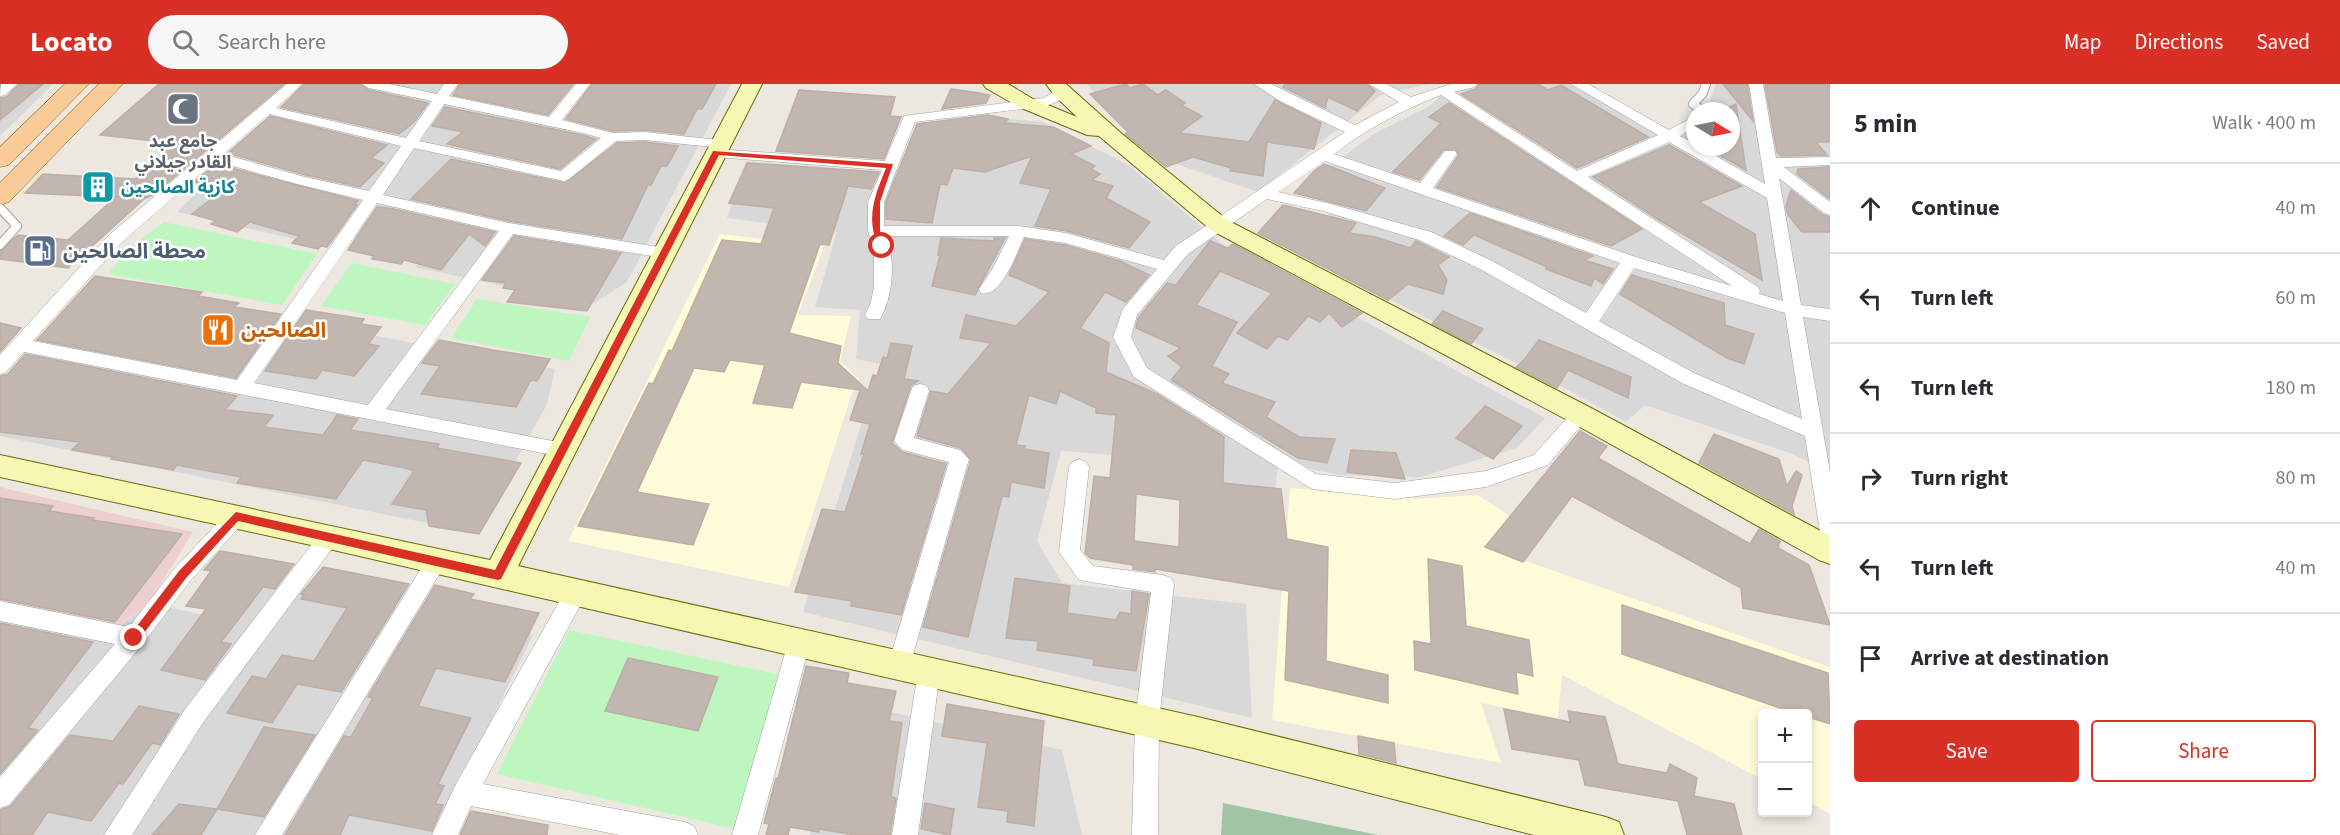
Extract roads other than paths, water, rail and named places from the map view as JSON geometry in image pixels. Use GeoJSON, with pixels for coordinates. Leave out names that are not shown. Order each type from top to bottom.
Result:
{"type":"FeatureCollection","features":[{"type":"Feature","properties":{"kind":"main road"},"geometry":{"type":"LineString","coordinates":[[0,160],[78,84]]}},
{"type":"Feature","properties":{"kind":"main road"},"geometry":{"type":"LineString","coordinates":[[0,197],[112,84]]}},
{"type":"Feature","properties":{"kind":"main road"},"geometry":{"type":"LineString","coordinates":[[498,575],[752,84]]}},
{"type":"Feature","properties":{"kind":"main road"},"geometry":{"type":"LineString","coordinates":[[993,84],[1026,103],[1114,139]]}},
{"type":"Feature","properties":{"kind":"main road"},"geometry":{"type":"LineString","coordinates":[[1058,88],[1114,139],[1219,225],[1581,415],[1830,551]]}},
{"type":"Feature","properties":{"kind":"main road"},"geometry":{"type":"LineString","coordinates":[[0,466],[328,537],[1147,721],[1606,835]]}},
{"type":"Feature","properties":{"kind":"street"},"geometry":{"type":"LineString","coordinates":[[0,92],[10,84]]}},
{"type":"Feature","properties":{"kind":"street"},"geometry":{"type":"LineString","coordinates":[[0,367],[115,239],[294,84]]}},
{"type":"Feature","properties":{"kind":"street"},"geometry":{"type":"LineString","coordinates":[[369,84],[612,136],[645,136],[719,148],[891,166]]}},
{"type":"Feature","properties":{"kind":"street"},"geometry":{"type":"LineString","coordinates":[[242,388],[451,84]]}},
{"type":"Feature","properties":{"kind":"street"},"geometry":{"type":"LineString","coordinates":[[552,123],[583,84]]}},
{"type":"Feature","properties":{"kind":"street"},"geometry":{"type":"LineString","coordinates":[[1261,84],[1285,98],[1355,130]]}},
{"type":"Feature","properties":{"kind":"street"},"geometry":{"type":"LineString","coordinates":[[1376,84],[1410,102]]}},
{"type":"Feature","properties":{"kind":"street"},"geometry":{"type":"LineString","coordinates":[[1470,84],[1442,90],[1410,102],[1355,130],[1323,155],[1182,250],[1130,314],[1122,337],[1140,372],[1312,481],[1395,491],[1486,479],[1541,460],[1581,415]]}},
{"type":"Feature","properties":{"kind":"street"},"geometry":{"type":"LineString","coordinates":[[1578,84],[1775,196]]}},
{"type":"Feature","properties":{"kind":"street"},"geometry":{"type":"LineString","coordinates":[[1756,84],[1817,437],[1830,532]]}},
{"type":"Feature","properties":{"kind":"street"},"geometry":{"type":"LineString","coordinates":[[874,315],[880,302],[882,287],[882,246],[876,231],[876,202],[909,119],[1026,103],[1044,103],[1057,98],[1058,88]]}},
{"type":"Feature","properties":{"kind":"street"},"geometry":{"type":"LineString","coordinates":[[1442,90],[1772,304]]}},
{"type":"Feature","properties":{"kind":"street"},"geometry":{"type":"LineString","coordinates":[[265,109],[564,176],[612,136]]}},
{"type":"Feature","properties":{"kind":"street"},"geometry":{"type":"LineString","coordinates":[[1576,177],[1669,136],[1686,126]]}},
{"type":"Feature","properties":{"kind":"street"},"geometry":{"type":"LineString","coordinates":[[1424,189],[1450,154]]}},
{"type":"Feature","properties":{"kind":"street"},"geometry":{"type":"LineString","coordinates":[[212,155],[302,181],[509,228],[664,253]]}},
{"type":"Feature","properties":{"kind":"street"},"geometry":{"type":"LineString","coordinates":[[1323,155],[1630,261],[1794,310],[1830,315]]}},
{"type":"Feature","properties":{"kind":"street"},"geometry":{"type":"LineString","coordinates":[[1769,163],[1830,161]]}},
{"type":"Feature","properties":{"kind":"street"},"geometry":{"type":"LineString","coordinates":[[1769,163],[1830,210]]}},
{"type":"Feature","properties":{"kind":"street"},"geometry":{"type":"LineString","coordinates":[[1264,194],[1325,207],[1425,236],[1486,265],[1688,378],[1817,437]]}},
{"type":"Feature","properties":{"kind":"street"},"geometry":{"type":"LineString","coordinates":[[373,413],[509,228]]}},
{"type":"Feature","properties":{"kind":"street"},"geometry":{"type":"LineString","coordinates":[[876,231],[1019,231],[1066,238],[1168,267]]}},
{"type":"Feature","properties":{"kind":"street"},"geometry":{"type":"LineString","coordinates":[[987,289],[1001,269],[1019,231]]}},
{"type":"Feature","properties":{"kind":"street"},"geometry":{"type":"LineString","coordinates":[[1588,324],[1630,261]]}},
{"type":"Feature","properties":{"kind":"street"},"geometry":{"type":"LineString","coordinates":[[20,345],[562,450]]}},
{"type":"Feature","properties":{"kind":"street"},"geometry":{"type":"LineString","coordinates":[[905,835],[914,668],[958,459],[951,453],[909,446],[904,441],[920,391]]}},
{"type":"Feature","properties":{"kind":"street"},"geometry":{"type":"LineString","coordinates":[[1817,437],[1830,421]]}},
{"type":"Feature","properties":{"kind":"street"},"geometry":{"type":"LineString","coordinates":[[1078,467],[1070,552],[1087,574],[1163,584],[1147,721],[1145,835]]}},
{"type":"Feature","properties":{"kind":"street"},"geometry":{"type":"LineString","coordinates":[[0,796],[134,638],[183,574],[236,517]]}},
{"type":"Feature","properties":{"kind":"street"},"geometry":{"type":"LineString","coordinates":[[117,835],[194,716],[328,537]]}},
{"type":"Feature","properties":{"kind":"street"},"geometry":{"type":"LineString","coordinates":[[268,835],[436,562]]}},
{"type":"Feature","properties":{"kind":"street"},"geometry":{"type":"LineString","coordinates":[[445,835],[465,793],[576,593]]}},
{"type":"Feature","properties":{"kind":"street"},"geometry":{"type":"LineString","coordinates":[[0,611],[134,638]]}},
{"type":"Feature","properties":{"kind":"street"},"geometry":{"type":"LineString","coordinates":[[745,835],[799,644]]}},
{"type":"Feature","properties":{"kind":"street"},"geometry":{"type":"LineString","coordinates":[[465,793],[685,835]]}},
{"type":"Feature","properties":{"kind":"lane"},"geometry":{"type":"LineString","coordinates":[[1695,102],[1706,84]]}},
{"type":"Feature","properties":{"kind":"lane"},"geometry":{"type":"LineString","coordinates":[[0,208],[17,226],[0,245]]}},
{"type":"Feature","properties":{"kind":"place","name":"جامع عبد القادر جيلاني"},"geometry":{"type":"Point","coordinates":[183,109]}},
{"type":"Feature","properties":{"kind":"place","name":"كازية الصالحين"},"geometry":{"type":"Point","coordinates":[98,187]}},
{"type":"Feature","properties":{"kind":"place","name":"محطة الصالحين"},"geometry":{"type":"Point","coordinates":[40,251]}},
{"type":"Feature","properties":{"kind":"place","name":"الصالحين"},"geometry":{"type":"Point","coordinates":[218,330]}}]}
